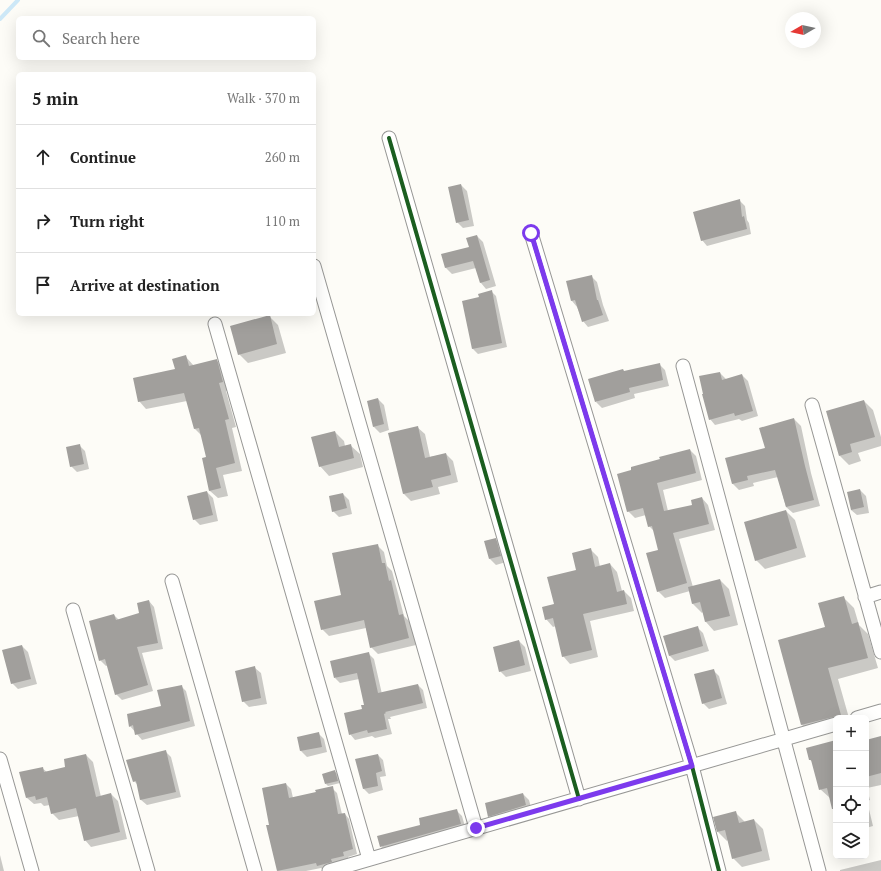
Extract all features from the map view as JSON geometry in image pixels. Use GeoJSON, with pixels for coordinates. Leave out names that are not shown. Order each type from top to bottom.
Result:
{"type":"FeatureCollection","features":[{"type":"Feature","properties":{"kind":"street"},"geometry":{"type":"LineString","coordinates":[[389,138],[579,799]]}},
{"type":"Feature","properties":{"kind":"street"},"geometry":{"type":"LineString","coordinates":[[531,233],[692,766],[719,871]]}},
{"type":"Feature","properties":{"kind":"street"},"geometry":{"type":"LineString","coordinates":[[316,273],[476,828]]}},
{"type":"Feature","properties":{"kind":"street"},"geometry":{"type":"LineString","coordinates":[[215,324],[369,859]]}},
{"type":"Feature","properties":{"kind":"street"},"geometry":{"type":"LineString","coordinates":[[683,366],[819,871]]}},
{"type":"Feature","properties":{"kind":"street"},"geometry":{"type":"LineString","coordinates":[[812,405],[881,652]]}},
{"type":"Feature","properties":{"kind":"street"},"geometry":{"type":"LineString","coordinates":[[172,581],[255,871]]}},
{"type":"Feature","properties":{"kind":"street"},"geometry":{"type":"LineString","coordinates":[[865,597],[881,592]]}},
{"type":"Feature","properties":{"kind":"street"},"geometry":{"type":"LineString","coordinates":[[73,610],[148,871]]}},
{"type":"Feature","properties":{"kind":"street"},"geometry":{"type":"LineString","coordinates":[[867,715],[881,711]]}},
{"type":"Feature","properties":{"kind":"street"},"geometry":{"type":"LineString","coordinates":[[329,871],[833,725]]}},
{"type":"Feature","properties":{"kind":"street"},"geometry":{"type":"LineString","coordinates":[[0,759],[32,871]]}},
{"type":"Feature","properties":{"kind":"building"},"geometry":{"type":"Polygon","coordinates":[[[461,184],[469,220],[456,223],[448,187],[461,184]]]}},
{"type":"Feature","properties":{"kind":"building"},"geometry":{"type":"Polygon","coordinates":[[[740,199],[742,217],[744,216],[747,229],[701,241],[693,212],[740,199]]]}},
{"type":"Feature","properties":{"kind":"building"},"geometry":{"type":"Polygon","coordinates":[[[477,235],[490,280],[480,283],[473,261],[445,268],[441,254],[469,247],[466,238],[477,235]]]}},
{"type":"Feature","properties":{"kind":"building"},"geometry":{"type":"Polygon","coordinates":[[[592,275],[597,300],[603,315],[582,322],[575,300],[571,301],[566,281],[592,275]]]}},
{"type":"Feature","properties":{"kind":"building"},"geometry":{"type":"Polygon","coordinates":[[[492,290],[502,343],[472,349],[462,301],[479,297],[478,294],[492,290]]]}},
{"type":"Feature","properties":{"kind":"building"},"geometry":{"type":"Polygon","coordinates":[[[270,316],[277,344],[238,355],[230,326],[270,316]]]}},
{"type":"Feature","properties":{"kind":"building"},"geometry":{"type":"Polygon","coordinates":[[[186,355],[189,366],[217,359],[223,382],[219,383],[229,419],[225,420],[235,463],[216,468],[221,488],[209,491],[202,458],[206,457],[199,428],[194,429],[184,393],[138,402],[133,378],[175,369],[172,359],[186,355]]]}},
{"type":"Feature","properties":{"kind":"building"},"geometry":{"type":"Polygon","coordinates":[[[660,363],[663,380],[629,388],[630,392],[595,402],[588,379],[623,369],[624,371],[660,363]]]}},
{"type":"Feature","properties":{"kind":"building"},"geometry":{"type":"Polygon","coordinates":[[[720,372],[722,380],[742,374],[753,411],[735,416],[734,413],[709,420],[699,376],[720,372]]]}},
{"type":"Feature","properties":{"kind":"building"},"geometry":{"type":"Polygon","coordinates":[[[378,398],[384,424],[373,427],[367,401],[378,398]]]}},
{"type":"Feature","properties":{"kind":"building"},"geometry":{"type":"Polygon","coordinates":[[[864,400],[875,437],[850,444],[852,452],[839,456],[826,411],[864,400]]]}},
{"type":"Feature","properties":{"kind":"building"},"geometry":{"type":"Polygon","coordinates":[[[794,418],[814,500],[786,507],[775,470],[747,476],[748,480],[732,484],[725,458],[765,448],[759,428],[794,418]]]}},
{"type":"Feature","properties":{"kind":"building"},"geometry":{"type":"Polygon","coordinates":[[[418,426],[425,458],[446,453],[451,475],[431,480],[433,487],[403,494],[388,433],[418,426]]]}},
{"type":"Feature","properties":{"kind":"building"},"geometry":{"type":"Polygon","coordinates":[[[335,431],[339,447],[351,444],[354,458],[319,467],[311,437],[335,431]]]}},
{"type":"Feature","properties":{"kind":"building"},"geometry":{"type":"Polygon","coordinates":[[[80,444],[84,464],[70,467],[66,447],[80,444]]]}},
{"type":"Feature","properties":{"kind":"building"},"geometry":{"type":"Polygon","coordinates":[[[690,449],[696,473],[657,483],[664,511],[692,505],[691,500],[702,497],[709,524],[673,533],[687,583],[657,592],[646,553],[658,550],[652,526],[648,527],[643,508],[627,512],[617,474],[631,470],[631,467],[660,459],[659,457],[690,449]]]}},
{"type":"Feature","properties":{"kind":"building"},"geometry":{"type":"Polygon","coordinates":[[[860,489],[864,507],[851,510],[847,492],[860,489]]]}},
{"type":"Feature","properties":{"kind":"building"},"geometry":{"type":"Polygon","coordinates":[[[207,491],[213,515],[193,520],[187,496],[207,491]]]}},
{"type":"Feature","properties":{"kind":"building"},"geometry":{"type":"Polygon","coordinates":[[[343,493],[347,508],[332,512],[329,496],[343,493]]]}},
{"type":"Feature","properties":{"kind":"building"},"geometry":{"type":"Polygon","coordinates":[[[786,510],[797,548],[755,561],[744,522],[786,510]]]}},
{"type":"Feature","properties":{"kind":"building"},"geometry":{"type":"Polygon","coordinates":[[[496,538],[501,556],[489,559],[484,541],[496,538]]]}},
{"type":"Feature","properties":{"kind":"building"},"geometry":{"type":"Polygon","coordinates":[[[378,544],[382,563],[385,563],[389,581],[391,580],[399,615],[403,614],[409,638],[370,648],[364,620],[321,630],[314,601],[341,595],[332,553],[378,544]]]}},
{"type":"Feature","properties":{"kind":"building"},"geometry":{"type":"Polygon","coordinates":[[[591,548],[595,567],[610,563],[617,592],[624,590],[627,604],[583,614],[592,650],[562,657],[553,618],[545,620],[542,607],[554,604],[547,577],[576,570],[572,553],[591,548]]]}},
{"type":"Feature","properties":{"kind":"building"},"geometry":{"type":"Polygon","coordinates":[[[720,579],[730,616],[705,622],[700,602],[692,604],[688,587],[720,579]]]}},
{"type":"Feature","properties":{"kind":"building"},"geometry":{"type":"Polygon","coordinates":[[[844,596],[852,624],[858,622],[868,658],[828,668],[841,715],[833,715],[833,717],[801,725],[778,640],[825,627],[818,603],[844,596]]]}},
{"type":"Feature","properties":{"kind":"building"},"geometry":{"type":"Polygon","coordinates":[[[149,600],[158,643],[137,647],[148,685],[115,695],[105,659],[99,661],[89,621],[114,614],[116,620],[139,613],[137,603],[149,600]]]}},
{"type":"Feature","properties":{"kind":"building"},"geometry":{"type":"Polygon","coordinates":[[[698,626],[703,646],[669,656],[663,636],[698,626]]]}},
{"type":"Feature","properties":{"kind":"building"},"geometry":{"type":"Polygon","coordinates":[[[519,640],[525,665],[499,672],[493,647],[519,640]]]}},
{"type":"Feature","properties":{"kind":"building"},"geometry":{"type":"Polygon","coordinates":[[[22,645],[31,679],[11,684],[2,650],[22,645]]]}},
{"type":"Feature","properties":{"kind":"building"},"geometry":{"type":"Polygon","coordinates":[[[369,652],[378,693],[418,684],[423,703],[385,712],[386,713],[384,714],[387,729],[368,733],[367,730],[349,735],[344,713],[362,709],[361,705],[364,705],[357,673],[334,678],[330,661],[369,652]]]}},
{"type":"Feature","properties":{"kind":"building"},"geometry":{"type":"Polygon","coordinates":[[[255,666],[261,698],[242,702],[235,671],[255,666]]]}},
{"type":"Feature","properties":{"kind":"building"},"geometry":{"type":"Polygon","coordinates":[[[714,669],[722,698],[702,704],[694,674],[714,669]]]}},
{"type":"Feature","properties":{"kind":"building"},"geometry":{"type":"Polygon","coordinates":[[[182,685],[190,721],[135,735],[133,725],[129,727],[127,714],[161,706],[157,690],[182,685]]]}},
{"type":"Feature","properties":{"kind":"building"},"geometry":{"type":"Polygon","coordinates":[[[319,732],[322,747],[300,751],[297,737],[319,732]]]}},
{"type":"Feature","properties":{"kind":"building"},"geometry":{"type":"Polygon","coordinates":[[[881,736],[881,773],[869,776],[869,751],[869,739],[881,736]]]}},
{"type":"Feature","properties":{"kind":"building"},"geometry":{"type":"Polygon","coordinates":[[[833,741],[833,809],[827,788],[819,790],[811,760],[809,760],[806,748],[833,741]]]}},
{"type":"Feature","properties":{"kind":"building"},"geometry":{"type":"Polygon","coordinates":[[[166,750],[176,792],[140,800],[136,781],[133,782],[126,760],[166,750]]]}},
{"type":"Feature","properties":{"kind":"building"},"geometry":{"type":"Polygon","coordinates":[[[86,754],[96,797],[111,793],[120,832],[84,841],[76,808],[51,814],[47,797],[36,800],[35,796],[26,798],[19,772],[43,767],[44,772],[65,767],[64,759],[86,754]]]}},
{"type":"Feature","properties":{"kind":"building"},"geometry":{"type":"Polygon","coordinates":[[[378,754],[382,771],[376,773],[378,786],[363,789],[355,759],[378,754]]]}},
{"type":"Feature","properties":{"kind":"building"},"geometry":{"type":"Polygon","coordinates":[[[335,770],[338,781],[325,784],[322,774],[335,770]]]}},
{"type":"Feature","properties":{"kind":"building"},"geometry":{"type":"Polygon","coordinates":[[[286,783],[289,798],[316,792],[315,790],[333,786],[338,814],[345,813],[353,849],[343,852],[344,856],[331,859],[332,862],[317,866],[316,863],[277,871],[266,825],[269,825],[262,788],[286,783]]]}},
{"type":"Feature","properties":{"kind":"building"},"geometry":{"type":"Polygon","coordinates":[[[523,793],[526,805],[488,817],[485,803],[523,793]]]}},
{"type":"Feature","properties":{"kind":"building"},"geometry":{"type":"Polygon","coordinates":[[[457,809],[461,824],[380,847],[377,836],[420,825],[419,818],[457,809]]]}},
{"type":"Feature","properties":{"kind":"building"},"geometry":{"type":"Polygon","coordinates":[[[736,811],[739,823],[754,819],[762,851],[732,859],[725,830],[717,832],[713,817],[736,811]]]}},
{"type":"Feature","properties":{"kind":"waterway"},"geometry":{"type":"LineString","coordinates":[[0,19],[18,0]]}},
{"type":"Feature","properties":{"kind":"cycle path"},"geometry":{"type":"LineString","coordinates":[[389,138],[579,799]]}},
{"type":"Feature","properties":{"kind":"cycle path"},"geometry":{"type":"LineString","coordinates":[[531,233],[692,766],[719,871]]}},
{"type":"Feature","properties":{"kind":"route"},"geometry":{"type":"LineString","coordinates":[[476,828],[692,766],[531,233]]}}]}
